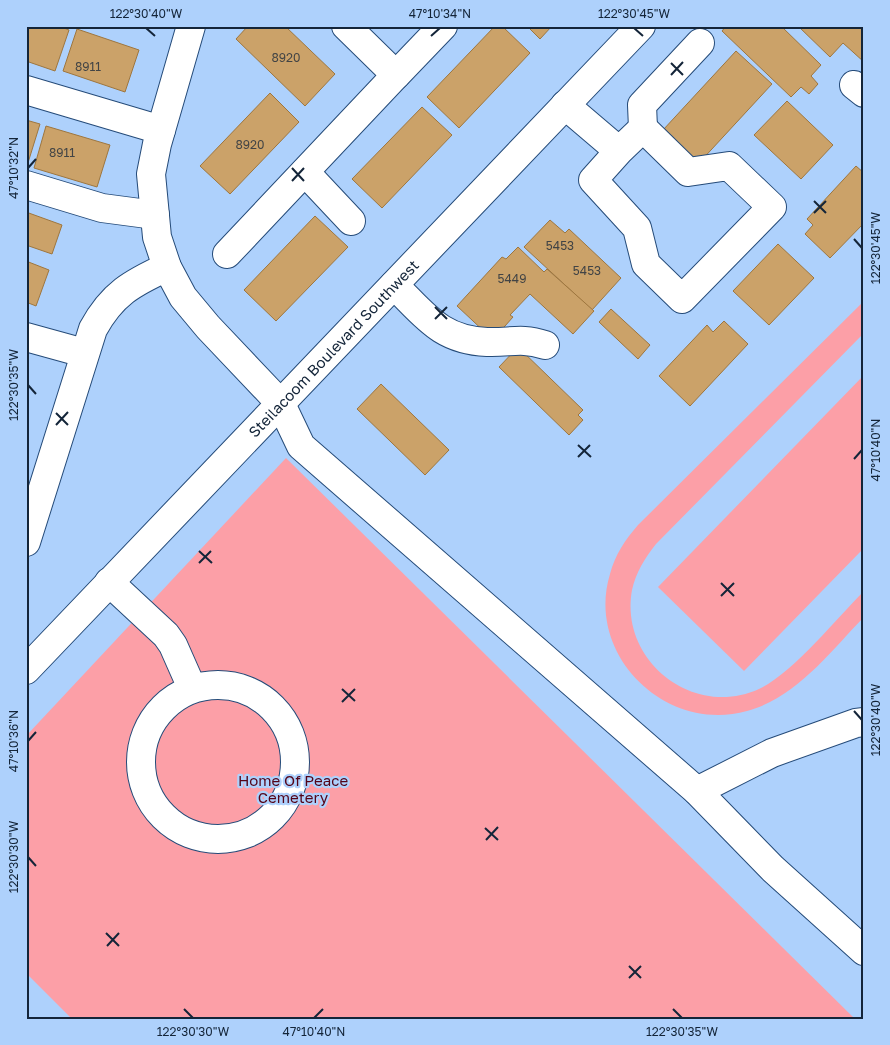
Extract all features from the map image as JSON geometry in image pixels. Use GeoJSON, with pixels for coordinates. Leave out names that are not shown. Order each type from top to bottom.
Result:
{"type":"FeatureCollection","features":[{"type":"Feature","properties":{"kind":"main road"},"geometry":{"type":"LineString","coordinates":[[346,26],[396,75]]}},
{"type":"Feature","properties":{"kind":"main road"},"geometry":{"type":"LineString","coordinates":[[227,254],[443,26]]}},
{"type":"Feature","properties":{"kind":"main road","name":"Steilacoom Boulevard Southwest"},"geometry":{"type":"LineString","coordinates":[[26,670],[640,26]]}},
{"type":"Feature","properties":{"kind":"main road"},"geometry":{"type":"LineString","coordinates":[[183,28],[151,174],[157,236],[167,267],[183,296],[208,327],[281,404],[301,446],[697,791],[774,869],[864,951]]}},
{"type":"Feature","properties":{"kind":"main road"},"geometry":{"type":"LineString","coordinates":[[643,128],[593,180],[637,228],[646,264],[682,299],[772,207],[729,166],[688,172],[643,128],[642,105],[700,42]]}},
{"type":"Feature","properties":{"kind":"main road"},"geometry":{"type":"LineString","coordinates":[[26,90],[161,130]]}},
{"type":"Feature","properties":{"kind":"main road"},"geometry":{"type":"LineString","coordinates":[[565,104],[619,151]]}},
{"type":"Feature","properties":{"kind":"main road"},"geometry":{"type":"LineString","coordinates":[[305,172],[351,221]]}},
{"type":"Feature","properties":{"kind":"main road"},"geometry":{"type":"LineString","coordinates":[[26,185],[102,208],[155,215]]}},
{"type":"Feature","properties":{"kind":"main road"},"geometry":{"type":"LineString","coordinates":[[26,542],[93,329],[113,298],[136,281],[167,267]]}},
{"type":"Feature","properties":{"kind":"main road"},"geometry":{"type":"LineString","coordinates":[[394,285],[441,331],[464,339],[488,342],[528,340],[545,346]]}},
{"type":"Feature","properties":{"kind":"main road"},"geometry":{"type":"LineString","coordinates":[[26,337],[84,353]]}},
{"type":"Feature","properties":{"kind":"main road"},"geometry":{"type":"LineString","coordinates":[[109,582],[174,645],[192,688]]}},
{"type":"Feature","properties":{"kind":"main road"},"geometry":{"type":"LineString","coordinates":[[217,684],[242,687],[264,699],[282,717],[293,740],[296,765],[291,790],[278,812],[259,828],[236,838],[210,840],[184,833],[163,818],[148,796],[145,788],[141,771],[142,745],[152,721],[169,701],[192,688],[217,684]]}},
{"type":"Feature","properties":{"kind":"main road"},"geometry":{"type":"LineString","coordinates":[[697,791],[772,753],[856,723],[864,722]]}},
{"type":"Feature","properties":{"kind":"green space"},"geometry":{"type":"Polygon","coordinates":[[[864,301],[864,333],[652,549],[641,566],[634,583],[631,616],[637,640],[649,660],[666,677],[687,690],[710,696],[734,696],[759,689],[772,682],[800,659],[864,591],[864,617],[825,659],[797,685],[765,705],[747,711],[717,715],[688,711],[662,699],[639,682],[621,659],[610,633],[605,604],[610,574],[618,554],[638,525],[864,301]]]}},
{"type":"Feature","properties":{"kind":"green space"},"geometry":{"type":"Polygon","coordinates":[[[864,375],[864,548],[744,671],[658,587],[864,375]]]}},
{"type":"Feature","properties":{"kind":"green space","name":"Home Of Peace Cemetery"},"geometry":{"type":"Polygon","coordinates":[[[286,458],[855,1019],[72,1019],[26,973],[26,736],[286,458]]]}},
{"type":"Feature","properties":{"kind":"building"},"geometry":{"type":"Polygon","coordinates":[[[26,26],[59,26],[69,30],[55,71],[26,61],[26,26]]]}},
{"type":"Feature","properties":{"kind":"building"},"geometry":{"type":"Polygon","coordinates":[[[248,26],[285,26],[335,74],[305,106],[236,39],[248,26]]]}},
{"type":"Feature","properties":{"kind":"building"},"geometry":{"type":"Polygon","coordinates":[[[495,26],[502,26],[530,53],[459,128],[427,97],[495,26]]]}},
{"type":"Feature","properties":{"kind":"building"},"geometry":{"type":"Polygon","coordinates":[[[527,26],[552,26],[540,39],[527,26]]]}},
{"type":"Feature","properties":{"kind":"building"},"geometry":{"type":"Polygon","coordinates":[[[726,26],[781,26],[821,65],[811,76],[818,84],[809,94],[801,87],[791,97],[722,31],[726,26]]]}},
{"type":"Feature","properties":{"kind":"building"},"geometry":{"type":"Polygon","coordinates":[[[798,26],[862,26],[864,62],[843,43],[830,57],[798,26]]]}},
{"type":"Feature","properties":{"kind":"building"},"geometry":{"type":"Polygon","coordinates":[[[77,29],[139,50],[125,92],[63,71],[77,29]]]}},
{"type":"Feature","properties":{"kind":"building"},"geometry":{"type":"Polygon","coordinates":[[[736,51],[772,84],[699,163],[663,130],[736,51]]]}},
{"type":"Feature","properties":{"kind":"building"},"geometry":{"type":"Polygon","coordinates":[[[270,93],[299,122],[230,194],[200,166],[270,93]]]}},
{"type":"Feature","properties":{"kind":"building"},"geometry":{"type":"Polygon","coordinates":[[[787,101],[833,145],[801,179],[754,135],[787,101]]]}},
{"type":"Feature","properties":{"kind":"building"},"geometry":{"type":"Polygon","coordinates":[[[422,107],[452,135],[382,208],[352,179],[422,107]]]}},
{"type":"Feature","properties":{"kind":"building"},"geometry":{"type":"Polygon","coordinates":[[[26,120],[40,124],[27,166],[26,165],[26,120]]]}},
{"type":"Feature","properties":{"kind":"building"},"geometry":{"type":"Polygon","coordinates":[[[46,126],[110,145],[97,187],[34,168],[46,126]]]}},
{"type":"Feature","properties":{"kind":"building"},"geometry":{"type":"Polygon","coordinates":[[[856,166],[864,173],[864,223],[830,258],[805,234],[813,225],[807,219],[856,166]]]}},
{"type":"Feature","properties":{"kind":"building"},"geometry":{"type":"Polygon","coordinates":[[[26,212],[62,225],[52,254],[26,245],[26,212]]]}},
{"type":"Feature","properties":{"kind":"building"},"geometry":{"type":"Polygon","coordinates":[[[315,216],[348,247],[276,321],[244,290],[315,216]]]}},
{"type":"Feature","properties":{"kind":"building"},"geometry":{"type":"Polygon","coordinates":[[[550,220],[565,233],[569,229],[621,278],[592,310],[524,247],[550,220]]]}},
{"type":"Feature","properties":{"kind":"building"},"geometry":{"type":"Polygon","coordinates":[[[778,244],[814,278],[769,325],[733,291],[778,244]]]}},
{"type":"Feature","properties":{"kind":"building"},"geometry":{"type":"Polygon","coordinates":[[[518,247],[544,272],[547,269],[594,311],[573,334],[530,294],[510,315],[513,317],[497,335],[489,336],[457,306],[502,257],[506,259],[518,247]]]}},
{"type":"Feature","properties":{"kind":"building"},"geometry":{"type":"Polygon","coordinates":[[[26,261],[49,270],[36,306],[26,302],[26,261]]]}},
{"type":"Feature","properties":{"kind":"building"},"geometry":{"type":"Polygon","coordinates":[[[611,309],[650,345],[638,359],[599,322],[611,309]]]}},
{"type":"Feature","properties":{"kind":"building"},"geometry":{"type":"Polygon","coordinates":[[[724,321],[748,344],[690,406],[659,376],[707,325],[713,332],[724,321]]]}},
{"type":"Feature","properties":{"kind":"building"},"geometry":{"type":"Polygon","coordinates":[[[518,347],[583,410],[578,415],[583,420],[569,435],[499,367],[518,347]]]}},
{"type":"Feature","properties":{"kind":"building"},"geometry":{"type":"Polygon","coordinates":[[[381,384],[449,450],[425,475],[357,409],[381,384]]]}}]}
